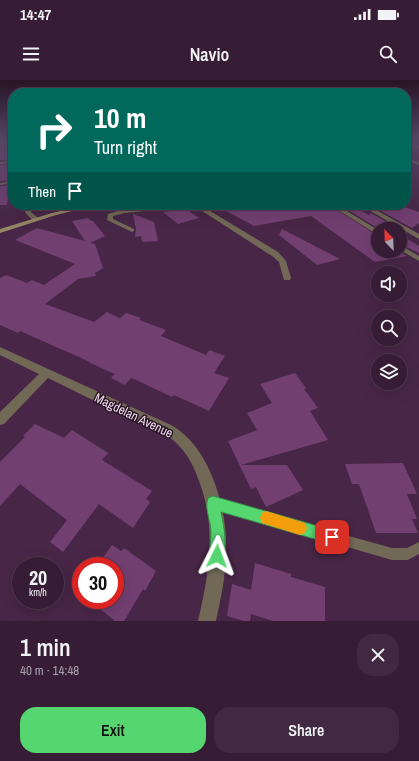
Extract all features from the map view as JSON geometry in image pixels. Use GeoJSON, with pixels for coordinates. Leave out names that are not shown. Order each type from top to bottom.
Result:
{"type":"FeatureCollection","features":[{"type":"Feature","properties":{"kind":"main road"},"geometry":{"type":"LineString","coordinates":[[0,226],[57,210]]}},
{"type":"Feature","properties":{"kind":"main road"},"geometry":{"type":"LineString","coordinates":[[0,231],[34,217],[68,210]]}},
{"type":"Feature","properties":{"kind":"street"},"geometry":{"type":"LineString","coordinates":[[26,210],[34,217]]}},
{"type":"Feature","properties":{"kind":"street"},"geometry":{"type":"LineString","coordinates":[[132,230],[110,220],[110,215],[135,210]]}},
{"type":"Feature","properties":{"kind":"street"},"geometry":{"type":"LineString","coordinates":[[204,210],[276,254],[282,261],[287,278]]}},
{"type":"Feature","properties":{"kind":"street"},"geometry":{"type":"LineString","coordinates":[[342,210],[371,229]]}},
{"type":"Feature","properties":{"kind":"street"},"geometry":{"type":"LineString","coordinates":[[372,210],[419,237]]}},
{"type":"Feature","properties":{"kind":"street"},"geometry":{"type":"LineString","coordinates":[[407,251],[419,259]]}},
{"type":"Feature","properties":{"kind":"street","name":"Magdelan Avenue"},"geometry":{"type":"LineString","coordinates":[[0,351],[176,434],[186,443],[195,457],[205,478],[213,503],[218,531],[216,568],[207,621]]}},
{"type":"Feature","properties":{"kind":"street"},"geometry":{"type":"LineString","coordinates":[[0,420],[47,373]]}},
{"type":"Feature","properties":{"kind":"lane"},"geometry":{"type":"LineString","coordinates":[[213,503],[392,554],[408,554],[419,548]]}},
{"type":"Feature","properties":{"kind":"building"},"geometry":{"type":"Polygon","coordinates":[[[0,165],[8,165],[8,180],[0,181],[0,165]]]}},
{"type":"Feature","properties":{"kind":"building"},"geometry":{"type":"Polygon","coordinates":[[[8,185],[7,205],[0,205],[0,186],[8,185]]]}},
{"type":"Feature","properties":{"kind":"building"},"geometry":{"type":"Polygon","coordinates":[[[411,209],[419,212],[419,223],[412,228],[407,225],[407,222],[401,222],[379,210],[411,209]]]}},
{"type":"Feature","properties":{"kind":"building"},"geometry":{"type":"Polygon","coordinates":[[[187,210],[199,218],[178,224],[163,212],[187,210]]]}},
{"type":"Feature","properties":{"kind":"building"},"geometry":{"type":"Polygon","coordinates":[[[224,210],[337,210],[371,232],[371,258],[396,258],[375,262],[311,216],[254,226],[224,210]]]}},
{"type":"Feature","properties":{"kind":"building"},"geometry":{"type":"Polygon","coordinates":[[[348,210],[360,210],[369,215],[371,213],[387,222],[371,222],[371,224],[348,210]]]}},
{"type":"Feature","properties":{"kind":"building"},"geometry":{"type":"Polygon","coordinates":[[[133,214],[154,222],[158,241],[142,242],[141,236],[135,237],[136,229],[133,214]]]}},
{"type":"Feature","properties":{"kind":"building"},"geometry":{"type":"Polygon","coordinates":[[[88,218],[93,221],[105,236],[90,243],[95,244],[103,268],[95,273],[96,276],[78,279],[45,304],[94,322],[107,312],[120,318],[126,313],[141,318],[139,320],[166,330],[161,336],[206,355],[209,350],[225,356],[214,373],[229,378],[209,411],[174,395],[172,397],[131,378],[125,385],[111,378],[115,374],[90,362],[20,331],[18,333],[0,325],[0,278],[6,275],[27,283],[32,280],[44,285],[75,264],[15,240],[37,228],[85,241],[72,221],[88,218]]]}},
{"type":"Feature","properties":{"kind":"building"},"geometry":{"type":"Polygon","coordinates":[[[282,229],[340,259],[317,265],[279,235],[282,229]]]}},
{"type":"Feature","properties":{"kind":"building"},"geometry":{"type":"Polygon","coordinates":[[[407,239],[419,246],[419,253],[407,247],[407,239]]]}},
{"type":"Feature","properties":{"kind":"building"},"geometry":{"type":"Polygon","coordinates":[[[295,373],[306,388],[304,389],[318,408],[310,411],[328,440],[241,465],[287,465],[303,490],[266,507],[256,487],[251,489],[228,441],[257,430],[247,413],[272,403],[260,384],[295,373]]]}},
{"type":"Feature","properties":{"kind":"building"},"geometry":{"type":"Polygon","coordinates":[[[35,424],[64,438],[72,430],[108,453],[102,460],[152,491],[146,499],[150,502],[133,528],[99,504],[63,552],[50,542],[67,520],[20,484],[0,506],[0,462],[25,437],[23,436],[35,424]]]}},
{"type":"Feature","properties":{"kind":"building"},"geometry":{"type":"Polygon","coordinates":[[[403,463],[417,494],[407,494],[417,519],[412,519],[418,533],[376,533],[359,484],[352,484],[345,464],[403,463]]]}},
{"type":"Feature","properties":{"kind":"building"},"geometry":{"type":"Polygon","coordinates":[[[112,545],[121,551],[124,548],[156,571],[145,591],[143,589],[124,621],[115,621],[100,609],[124,609],[124,557],[103,557],[112,545]]]}},
{"type":"Feature","properties":{"kind":"building"},"geometry":{"type":"Polygon","coordinates":[[[255,563],[291,574],[291,577],[325,587],[325,621],[273,621],[251,614],[250,621],[244,621],[227,616],[232,584],[251,590],[255,563]]]}},
{"type":"Feature","properties":{"kind":"slow traffic"},"geometry":{"type":"LineString","coordinates":[[266,518],[300,528]]}},
{"type":"Feature","properties":{"kind":"route"},"geometry":{"type":"LineString","coordinates":[[217,556],[218,531],[213,503],[332,537]]}}]}
